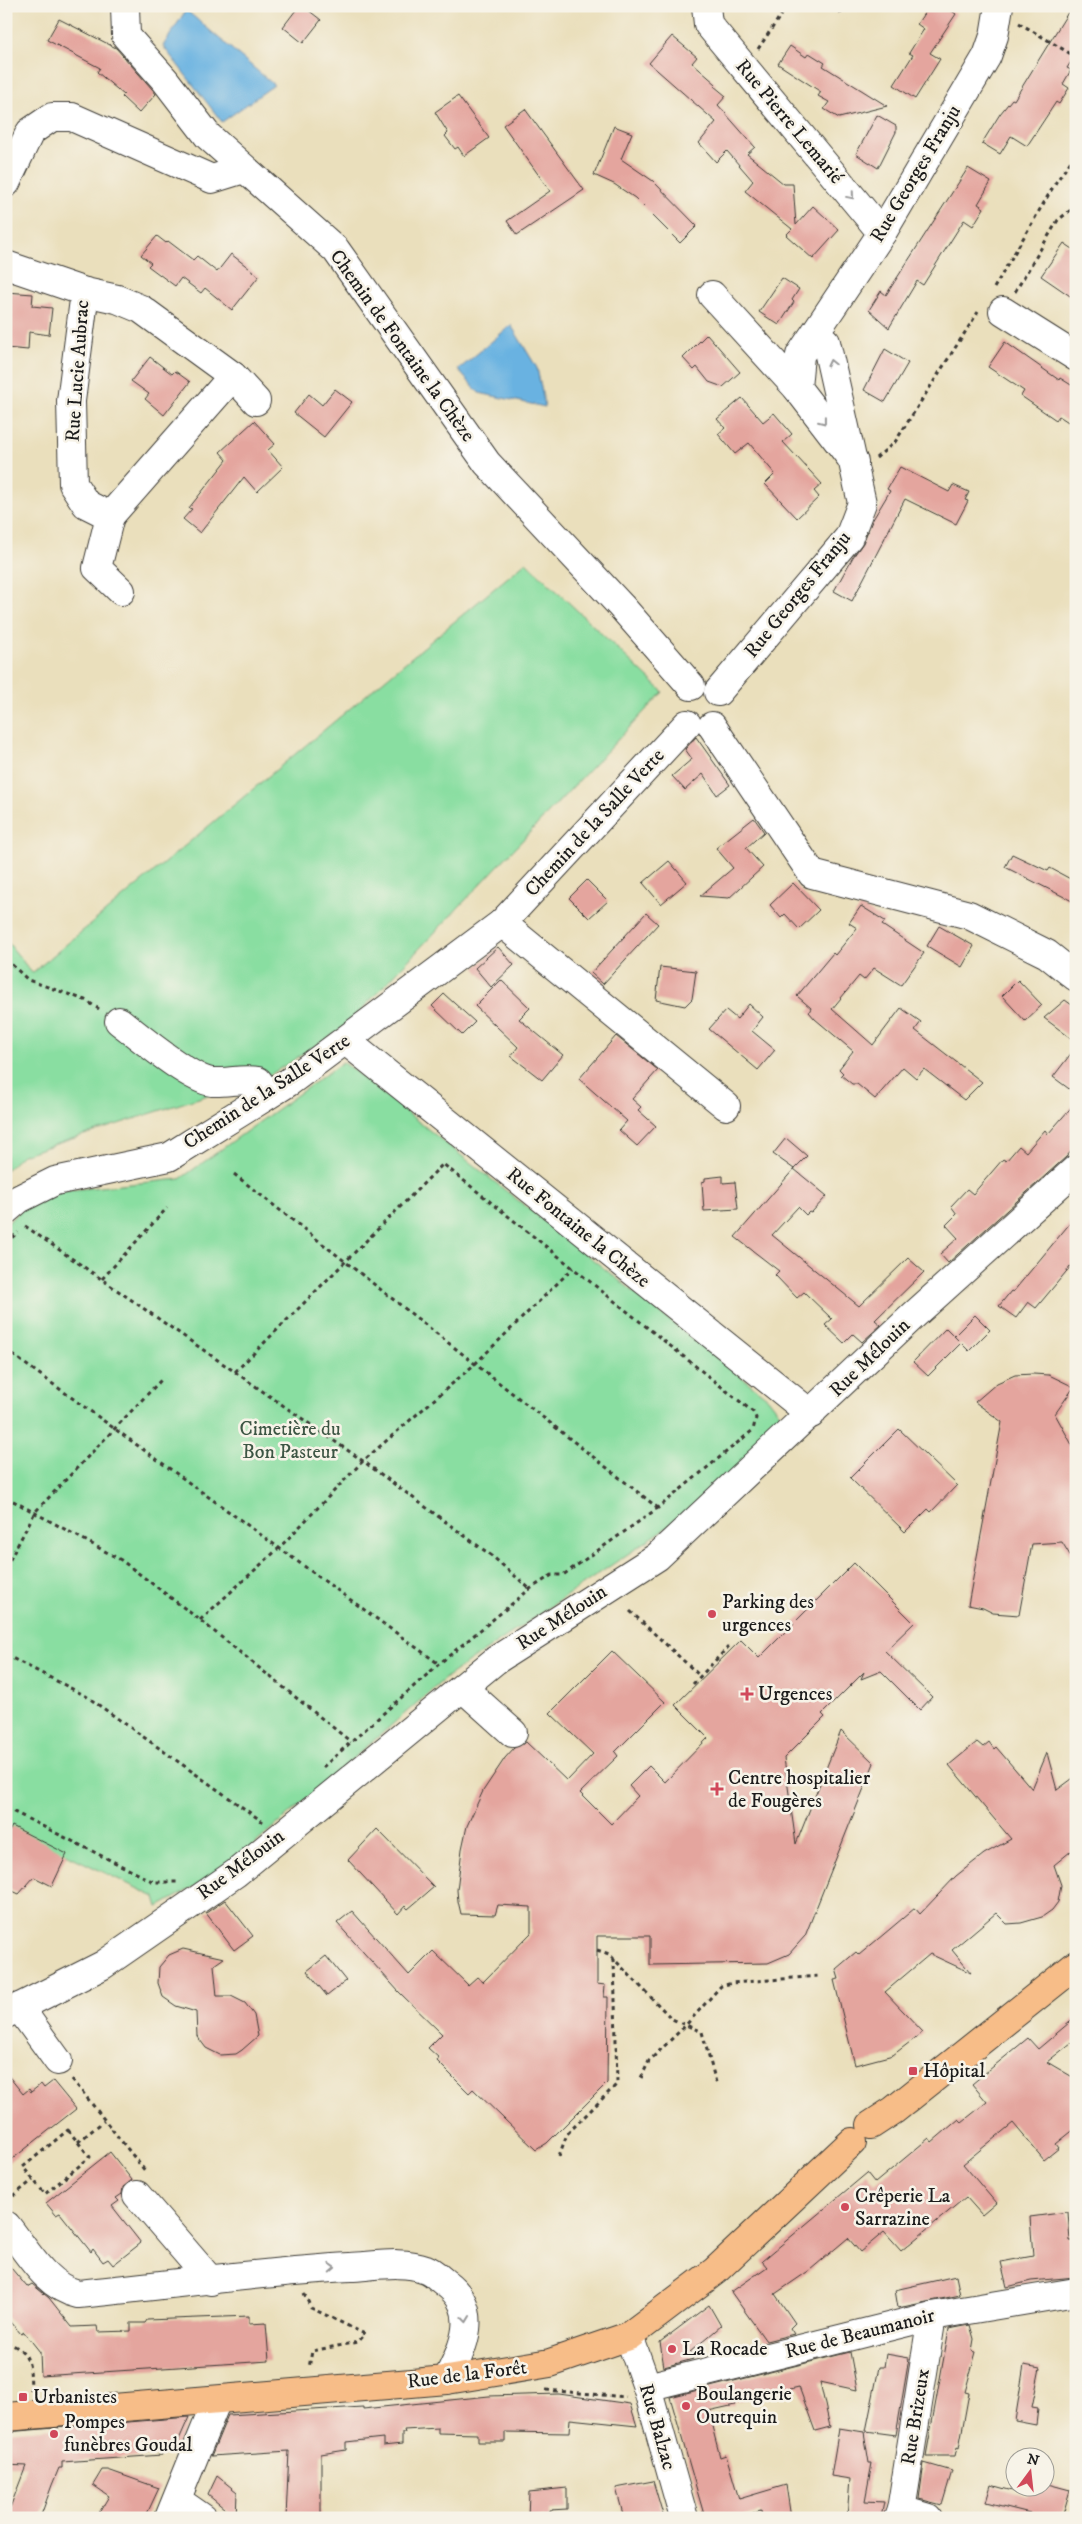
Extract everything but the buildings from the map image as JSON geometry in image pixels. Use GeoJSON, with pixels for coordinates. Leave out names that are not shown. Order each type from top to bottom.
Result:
{"type":"FeatureCollection","features":[{"type":"Feature","properties":{"kind":"main road","name":"Rue de la Forêt"},"geometry":{"type":"LineString","coordinates":[[19,2415],[447,2380],[550,2364],[629,2336],[714,2271],[862,2134],[1070,1970]]}},
{"type":"Feature","properties":{"kind":"street","name":"Chemin de Fontaine la Chèze"},"geometry":{"type":"LineString","coordinates":[[125,6],[126,36],[165,80],[208,136],[336,250],[487,463],[621,606],[691,686]]}},
{"type":"Feature","properties":{"kind":"street","name":"Rue Pierre Lemarié"},"geometry":{"type":"LineString","coordinates":[[706,6],[708,24],[882,233]]}},
{"type":"Feature","properties":{"kind":"street","name":"Rue Georges Franju"},"geometry":{"type":"LineString","coordinates":[[855,468],[797,388],[800,355],[816,334],[882,233],[987,56],[994,36],[999,8]]}},
{"type":"Feature","properties":{"kind":"street"},"geometry":{"type":"LineString","coordinates":[[6,182],[30,132],[52,117],[72,117],[212,179],[244,169]]}},
{"type":"Feature","properties":{"kind":"street","name":"Rue Lucie Aubrac"},"geometry":{"type":"LineString","coordinates":[[6,265],[85,292],[71,401],[72,484],[86,504],[110,516]]}},
{"type":"Feature","properties":{"kind":"street"},"geometry":{"type":"LineString","coordinates":[[85,292],[117,298],[141,309],[234,376],[256,401]]}},
{"type":"Feature","properties":{"kind":"street"},"geometry":{"type":"LineString","coordinates":[[712,295],[797,388]]}},
{"type":"Feature","properties":{"kind":"street"},"geometry":{"type":"LineString","coordinates":[[992,303],[1076,358]]}},
{"type":"Feature","properties":{"kind":"street","name":"Rue Georges Franju"},"geometry":{"type":"LineString","coordinates":[[718,692],[848,537],[862,503],[826,342],[816,334]]}},
{"type":"Feature","properties":{"kind":"street"},"geometry":{"type":"LineString","coordinates":[[121,591],[97,568],[110,516],[234,376]]}},
{"type":"Feature","properties":{"kind":"street"},"geometry":{"type":"LineString","coordinates":[[706,684],[718,692],[722,697],[723,710],[717,722],[700,725],[682,718],[679,704],[685,691],[691,686],[706,684]]}},
{"type":"Feature","properties":{"kind":"street"},"geometry":{"type":"LineString","coordinates":[[700,725],[812,874],[969,915],[1047,954],[1076,977]]}},
{"type":"Feature","properties":{"kind":"street","name":"Chemin de la Salle Verte"},"geometry":{"type":"LineString","coordinates":[[6,1210],[19,1198],[55,1181],[168,1157],[268,1094],[346,1041],[502,922],[700,725]]}},
{"type":"Feature","properties":{"kind":"street"},"geometry":{"type":"LineString","coordinates":[[502,922],[726,1106]]}},
{"type":"Feature","properties":{"kind":"street"},"geometry":{"type":"LineString","coordinates":[[119,1021],[196,1076],[212,1082],[237,1079],[258,1081],[268,1094]]}},
{"type":"Feature","properties":{"kind":"street","name":"Rue Fontaine la Chèze"},"geometry":{"type":"LineString","coordinates":[[346,1041],[811,1414]]}},
{"type":"Feature","properties":{"kind":"street","name":"Rue Mélouin"},"geometry":{"type":"LineString","coordinates":[[13,2011],[103,1965],[236,1873],[496,1660],[656,1557],[811,1414],[914,1315],[1076,1169]]}},
{"type":"Feature","properties":{"kind":"street"},"geometry":{"type":"LineString","coordinates":[[463,1688],[513,1733]]}},
{"type":"Feature","properties":{"kind":"street"},"geometry":{"type":"LineString","coordinates":[[13,2011],[58,2061]]}},
{"type":"Feature","properties":{"kind":"street"},"geometry":{"type":"LineString","coordinates":[[137,2195],[211,2281]]}},
{"type":"Feature","properties":{"kind":"street"},"geometry":{"type":"LineString","coordinates":[[7,2214],[42,2271],[66,2292],[78,2294],[289,2271],[406,2265],[426,2269],[453,2288],[463,2304],[468,2323],[463,2348],[447,2380]]}},
{"type":"Feature","properties":{"kind":"street","name":"Rue de Beaumanoir"},"geometry":{"type":"LineString","coordinates":[[648,2394],[932,2316],[1062,2292],[1076,2292]]}},
{"type":"Feature","properties":{"kind":"street","name":"Rue Brizeux"},"geometry":{"type":"LineString","coordinates":[[899,2514],[932,2316]]}},
{"type":"Feature","properties":{"kind":"street","name":"Rue Balzac"},"geometry":{"type":"LineString","coordinates":[[629,2336],[684,2518]]}},
{"type":"Feature","properties":{"kind":"street"},"geometry":{"type":"LineString","coordinates":[[203,2518],[173,2509],[217,2400]]}},
{"type":"Feature","properties":{"kind":"street"},"geometry":{"type":"LineString","coordinates":[[899,2514],[928,2518]]}},
{"type":"Feature","properties":{"kind":"path"},"geometry":{"type":"LineString","coordinates":[[757,50],[787,6]]}},
{"type":"Feature","properties":{"kind":"path"},"geometry":{"type":"LineString","coordinates":[[825,6],[840,12],[860,6]]}},
{"type":"Feature","properties":{"kind":"path"},"geometry":{"type":"LineString","coordinates":[[999,8],[1076,57]]}},
{"type":"Feature","properties":{"kind":"path"},"geometry":{"type":"LineString","coordinates":[[992,303],[1056,182],[1076,154]]}},
{"type":"Feature","properties":{"kind":"path"},"geometry":{"type":"LineString","coordinates":[[855,468],[895,442],[992,303],[1058,220],[1076,206]]}},
{"type":"Feature","properties":{"kind":"path"},"geometry":{"type":"LineString","coordinates":[[6,959],[28,980],[85,1000],[119,1021]]}},
{"type":"Feature","properties":{"kind":"path"},"geometry":{"type":"LineString","coordinates":[[235,1372],[443,1164],[752,1412],[756,1418],[753,1430],[658,1508],[563,1575],[552,1575],[530,1589],[439,1664],[322,1769]]}},
{"type":"Feature","properties":{"kind":"path"},"geometry":{"type":"LineString","coordinates":[[234,1174],[658,1508]]}},
{"type":"Feature","properties":{"kind":"path"},"geometry":{"type":"LineString","coordinates":[[102,1280],[167,1208]]}},
{"type":"Feature","properties":{"kind":"path"},"geometry":{"type":"LineString","coordinates":[[6,1244],[25,1225],[363,1461],[492,1556],[530,1589]]}},
{"type":"Feature","properties":{"kind":"path"},"geometry":{"type":"LineString","coordinates":[[200,1620],[279,1548],[363,1461],[475,1364],[573,1268]]}},
{"type":"Feature","properties":{"kind":"path"},"geometry":{"type":"LineString","coordinates":[[6,1350],[439,1664]]}},
{"type":"Feature","properties":{"kind":"path"},"geometry":{"type":"LineString","coordinates":[[6,1567],[35,1512],[161,1380]]}},
{"type":"Feature","properties":{"kind":"path"},"geometry":{"type":"LineString","coordinates":[[6,1497],[121,1560],[200,1620],[351,1742]]}},
{"type":"Feature","properties":{"kind":"path"},"geometry":{"type":"LineString","coordinates":[[630,1611],[700,1676]]}},
{"type":"Feature","properties":{"kind":"path"},"geometry":{"type":"LineString","coordinates":[[692,1684],[719,1659],[730,1644]]}},
{"type":"Feature","properties":{"kind":"path"},"geometry":{"type":"LineString","coordinates":[[6,1655],[86,1696],[263,1822]]}},
{"type":"Feature","properties":{"kind":"path"},"geometry":{"type":"LineString","coordinates":[[6,1808],[154,1882],[180,1882]]}},
{"type":"Feature","properties":{"kind":"path"},"geometry":{"type":"LineString","coordinates":[[255,1828],[270,1815]]}},
{"type":"Feature","properties":{"kind":"path"},"geometry":{"type":"LineString","coordinates":[[597,1950],[609,1954],[672,2019],[702,2032],[717,2086]]}},
{"type":"Feature","properties":{"kind":"path"},"geometry":{"type":"LineString","coordinates":[[559,2156],[567,2134],[617,2084],[614,1959]]}},
{"type":"Feature","properties":{"kind":"path"},"geometry":{"type":"LineString","coordinates":[[641,2078],[649,2061],[686,2026],[721,1986],[732,1982],[819,1976]]}},
{"type":"Feature","properties":{"kind":"path"},"geometry":{"type":"LineString","coordinates":[[58,2061],[150,2178],[134,2192],[137,2195]]}},
{"type":"Feature","properties":{"kind":"path"},"geometry":{"type":"LineString","coordinates":[[78,2142],[104,2121]]}},
{"type":"Feature","properties":{"kind":"path"},"geometry":{"type":"LineString","coordinates":[[68,2130],[90,2157],[45,2194],[33,2180],[23,2167],[68,2130]]}},
{"type":"Feature","properties":{"kind":"path"},"geometry":{"type":"LineString","coordinates":[[7,2214],[33,2180]]}},
{"type":"Feature","properties":{"kind":"path"},"geometry":{"type":"LineString","coordinates":[[289,2271],[311,2308],[365,2334],[358,2342],[312,2351],[304,2393]]}},
{"type":"Feature","properties":{"kind":"path"},"geometry":{"type":"LineString","coordinates":[[6,2343],[17,2346],[30,2360],[19,2415]]}},
{"type":"Feature","properties":{"kind":"path"},"geometry":{"type":"LineString","coordinates":[[543,2389],[648,2394]]}},
{"type":"Feature","properties":{"kind":"green space"},"geometry":{"type":"Polygon","coordinates":[[[526,562],[663,692],[345,1027],[270,1075],[22,1155],[6,1170],[6,940],[32,973],[526,562]]]}},
{"type":"Feature","properties":{"kind":"green space","name":"Cimetière du Bon Pasteur"},"geometry":{"type":"Polygon","coordinates":[[[343,1062],[768,1398],[789,1425],[681,1518],[448,1676],[226,1869],[158,1907],[155,1897],[6,1825],[6,1224],[28,1204],[50,1192],[180,1179],[343,1062]]]}},
{"type":"Feature","properties":{"kind":"water"},"geometry":{"type":"Polygon","coordinates":[[[186,10],[274,85],[222,122],[163,46],[186,10]]]}},
{"type":"Feature","properties":{"kind":"water"},"geometry":{"type":"Polygon","coordinates":[[[511,325],[537,368],[545,407],[479,393],[458,370],[511,325]]]}},
{"type":"Feature","properties":{"kind":"place","name":"Parking des urgences"},"geometry":{"type":"Point","coordinates":[712,1614]}},
{"type":"Feature","properties":{"kind":"place","name":"Urgences"},"geometry":{"type":"Point","coordinates":[747,1694]}},
{"type":"Feature","properties":{"kind":"place","name":"Centre hospitalier de Fougères"},"geometry":{"type":"Point","coordinates":[717,1789]}},
{"type":"Feature","properties":{"kind":"place","name":"Hôpital"},"geometry":{"type":"Point","coordinates":[913,2071]}},
{"type":"Feature","properties":{"kind":"place","name":"Crêperie La Sarrazine"},"geometry":{"type":"Point","coordinates":[845,2207]}},
{"type":"Feature","properties":{"kind":"place","name":"La Rocade"},"geometry":{"type":"Point","coordinates":[672,2349]}},
{"type":"Feature","properties":{"kind":"place","name":"Urbanistes"},"geometry":{"type":"Point","coordinates":[23,2397]}},
{"type":"Feature","properties":{"kind":"place","name":"Boulangerie Outrequin"},"geometry":{"type":"Point","coordinates":[686,2406]}},
{"type":"Feature","properties":{"kind":"place","name":"Pompes funèbres Goudal"},"geometry":{"type":"Point","coordinates":[54,2434]}}]}
